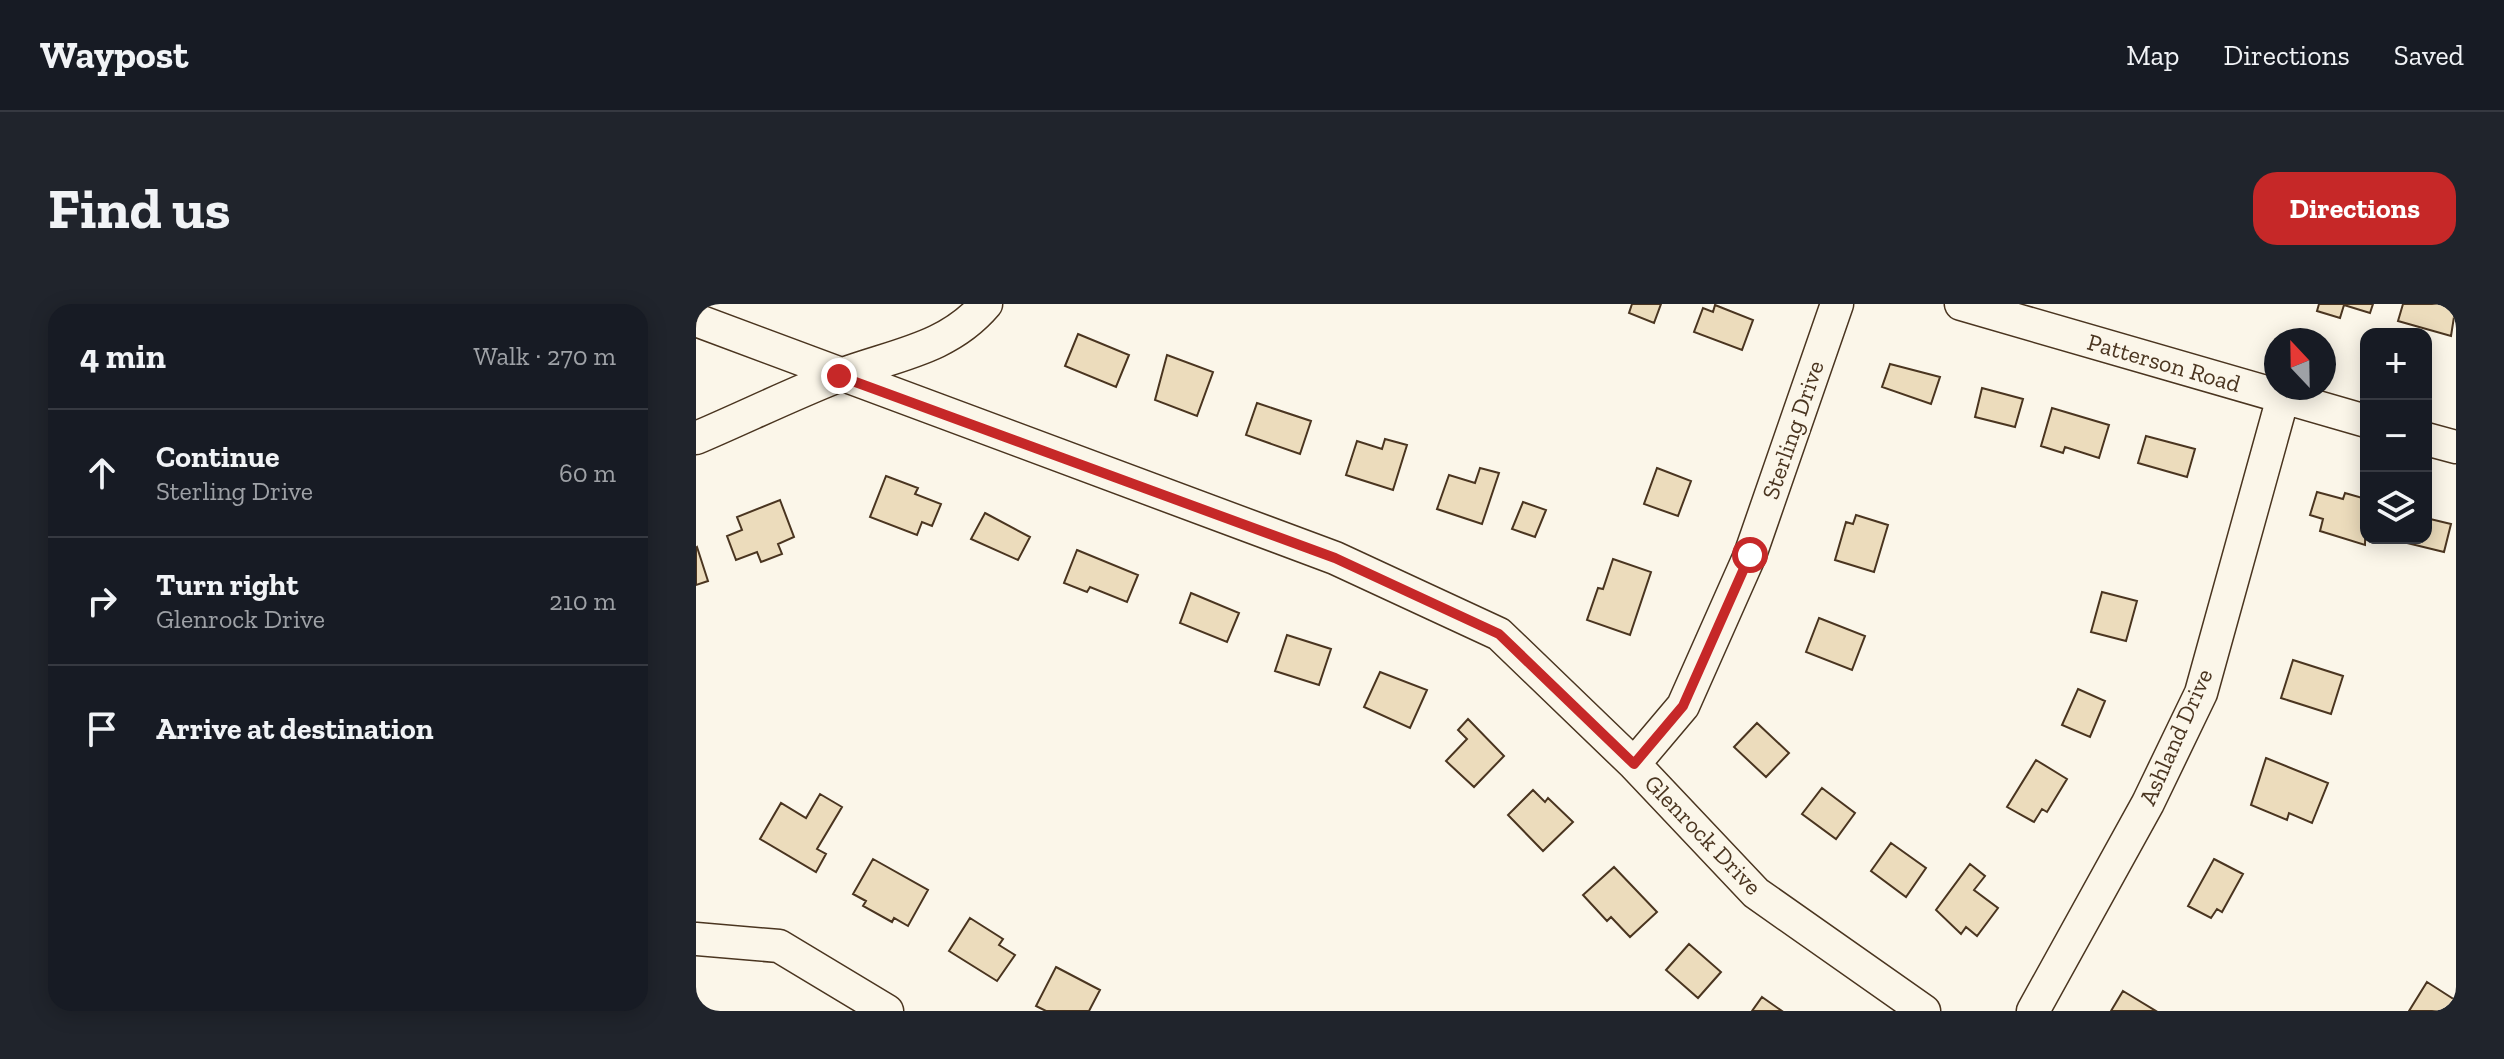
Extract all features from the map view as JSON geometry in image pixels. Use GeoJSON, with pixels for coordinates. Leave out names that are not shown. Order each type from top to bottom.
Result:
{"type":"FeatureCollection","features":[{"type":"Feature","properties":{"kind":"street"},"geometry":{"type":"LineString","coordinates":[[696,438],[839,376],[944,339],[967,326],[986,304]]}},
{"type":"Feature","properties":{"kind":"street","name":"Sterling Drive"},"geometry":{"type":"LineString","coordinates":[[1634,764],[1683,706],[1750,555],[1837,304]]}},
{"type":"Feature","properties":{"kind":"street","name":"Patterson Road"},"geometry":{"type":"LineString","coordinates":[[1961,304],[2264,392]]}},
{"type":"Feature","properties":{"kind":"street","name":"Glenrock Drive"},"geometry":{"type":"LineString","coordinates":[[696,320],[839,376],[1335,558],[1499,634],[1634,764],[1756,893],[1924,1011]]}},
{"type":"Feature","properties":{"kind":"street","name":"Ashland Drive"},"geometry":{"type":"LineString","coordinates":[[2033,1011],[2148,803],[2201,693],[2282,400]]}},
{"type":"Feature","properties":{"kind":"street","name":"Patterson Road"},"geometry":{"type":"LineString","coordinates":[[2293,400],[2360,419]]}},
{"type":"Feature","properties":{"kind":"street"},"geometry":{"type":"LineString","coordinates":[[2432,441],[2456,447]]}},
{"type":"Feature","properties":{"kind":"street"},"geometry":{"type":"LineString","coordinates":[[696,939],[779,946],[887,1011]]}},
{"type":"Feature","properties":{"kind":"building"},"geometry":{"type":"Polygon","coordinates":[[[1632,304],[1661,304],[1654,323],[1629,313],[1632,304]]]}},
{"type":"Feature","properties":{"kind":"building"},"geometry":{"type":"Polygon","coordinates":[[[2319,304],[2373,304],[2370,313],[2344,305],[2340,318],[2317,311],[2319,304]]]}},
{"type":"Feature","properties":{"kind":"building"},"geometry":{"type":"Polygon","coordinates":[[[2403,304],[2456,304],[2451,336],[2432,331],[2432,328],[2398,321],[2403,304]]]}},
{"type":"Feature","properties":{"kind":"building"},"geometry":{"type":"Polygon","coordinates":[[[1715,305],[1753,320],[1742,350],[1694,332],[1703,308],[1713,312],[1715,305]]]}},
{"type":"Feature","properties":{"kind":"building"},"geometry":{"type":"Polygon","coordinates":[[[1078,334],[1129,355],[1116,387],[1065,366],[1078,334]]]}},
{"type":"Feature","properties":{"kind":"building"},"geometry":{"type":"Polygon","coordinates":[[[1167,355],[1213,372],[1197,416],[1155,400],[1167,355]]]}},
{"type":"Feature","properties":{"kind":"building"},"geometry":{"type":"Polygon","coordinates":[[[1890,364],[1940,377],[1931,404],[1882,387],[1890,364]]]}},
{"type":"Feature","properties":{"kind":"building"},"geometry":{"type":"Polygon","coordinates":[[[1982,388],[2023,399],[2015,427],[1975,417],[1982,388]]]}},
{"type":"Feature","properties":{"kind":"building"},"geometry":{"type":"Polygon","coordinates":[[[1257,403],[1311,421],[1300,454],[1246,435],[1257,403]]]}},
{"type":"Feature","properties":{"kind":"building"},"geometry":{"type":"Polygon","coordinates":[[[2052,408],[2109,425],[2099,458],[2065,447],[2063,453],[2041,446],[2052,408]]]}},
{"type":"Feature","properties":{"kind":"building"},"geometry":{"type":"Polygon","coordinates":[[[2146,436],[2195,449],[2187,477],[2138,463],[2146,436]]]}},
{"type":"Feature","properties":{"kind":"building"},"geometry":{"type":"Polygon","coordinates":[[[1385,439],[1407,445],[1393,490],[1346,475],[1357,441],[1382,449],[1385,439]]]}},
{"type":"Feature","properties":{"kind":"building"},"geometry":{"type":"Polygon","coordinates":[[[1480,468],[1499,473],[1482,524],[1437,509],[1449,475],[1475,483],[1480,468]]]}},
{"type":"Feature","properties":{"kind":"building"},"geometry":{"type":"Polygon","coordinates":[[[1657,468],[1691,481],[1678,516],[1644,504],[1657,468]]]}},
{"type":"Feature","properties":{"kind":"building"},"geometry":{"type":"Polygon","coordinates":[[[886,476],[918,488],[915,494],[941,504],[932,526],[922,522],[917,535],[870,517],[886,476]]]}},
{"type":"Feature","properties":{"kind":"building"},"geometry":{"type":"Polygon","coordinates":[[[2317,492],[2343,499],[2345,493],[2360,497],[2360,543],[2320,531],[2323,519],[2310,515],[2317,492]]]}},
{"type":"Feature","properties":{"kind":"building"},"geometry":{"type":"Polygon","coordinates":[[[780,500],[794,537],[778,544],[782,554],[761,562],[757,552],[736,560],[727,536],[742,530],[737,517],[780,500]]]}},
{"type":"Feature","properties":{"kind":"building"},"geometry":{"type":"Polygon","coordinates":[[[1523,502],[1546,510],[1535,537],[1512,529],[1523,502]]]}},
{"type":"Feature","properties":{"kind":"building"},"geometry":{"type":"Polygon","coordinates":[[[985,513],[1030,537],[1018,560],[971,539],[985,513]]]}},
{"type":"Feature","properties":{"kind":"building"},"geometry":{"type":"Polygon","coordinates":[[[1856,515],[1888,525],[1874,572],[1835,560],[1846,522],[1853,524],[1856,515]]]}},
{"type":"Feature","properties":{"kind":"building"},"geometry":{"type":"Polygon","coordinates":[[[2432,519],[2451,524],[2444,552],[2411,544],[2432,544],[2432,519]]]}},
{"type":"Feature","properties":{"kind":"building"},"geometry":{"type":"Polygon","coordinates":[[[696,548],[708,581],[696,585],[696,548]]]}},
{"type":"Feature","properties":{"kind":"building"},"geometry":{"type":"Polygon","coordinates":[[[1077,550],[1138,575],[1127,602],[1090,587],[1087,592],[1064,583],[1077,550]]]}},
{"type":"Feature","properties":{"kind":"building"},"geometry":{"type":"Polygon","coordinates":[[[1613,559],[1651,572],[1630,635],[1587,620],[1598,588],[1603,589],[1613,559]]]}},
{"type":"Feature","properties":{"kind":"building"},"geometry":{"type":"Polygon","coordinates":[[[2102,592],[2137,601],[2126,641],[2091,632],[2102,592]]]}},
{"type":"Feature","properties":{"kind":"building"},"geometry":{"type":"Polygon","coordinates":[[[1191,593],[1239,613],[1227,642],[1180,623],[1191,593]]]}},
{"type":"Feature","properties":{"kind":"building"},"geometry":{"type":"Polygon","coordinates":[[[1819,618],[1865,636],[1852,670],[1806,652],[1819,618]]]}},
{"type":"Feature","properties":{"kind":"building"},"geometry":{"type":"Polygon","coordinates":[[[1287,635],[1331,649],[1319,685],[1275,671],[1287,635]]]}},
{"type":"Feature","properties":{"kind":"building"},"geometry":{"type":"Polygon","coordinates":[[[2293,660],[2343,676],[2331,714],[2281,698],[2293,660]]]}},
{"type":"Feature","properties":{"kind":"building"},"geometry":{"type":"Polygon","coordinates":[[[1380,672],[1427,690],[1410,728],[1364,707],[1380,672]]]}},
{"type":"Feature","properties":{"kind":"building"},"geometry":{"type":"Polygon","coordinates":[[[2078,689],[2105,701],[2090,737],[2062,725],[2078,689]]]}},
{"type":"Feature","properties":{"kind":"building"},"geometry":{"type":"Polygon","coordinates":[[[1468,719],[1504,756],[1474,787],[1446,761],[1467,739],[1458,730],[1468,719]]]}},
{"type":"Feature","properties":{"kind":"building"},"geometry":{"type":"Polygon","coordinates":[[[1757,723],[1789,753],[1766,777],[1734,747],[1757,723]]]}},
{"type":"Feature","properties":{"kind":"building"},"geometry":{"type":"Polygon","coordinates":[[[2266,758],[2328,783],[2312,823],[2289,813],[2287,820],[2251,805],[2266,758]]]}},
{"type":"Feature","properties":{"kind":"building"},"geometry":{"type":"Polygon","coordinates":[[[2036,760],[2067,779],[2047,812],[2042,809],[2034,822],[2007,807],[2036,760]]]}},
{"type":"Feature","properties":{"kind":"building"},"geometry":{"type":"Polygon","coordinates":[[[1822,788],[1855,813],[1836,839],[1802,814],[1822,788]]]}},
{"type":"Feature","properties":{"kind":"building"},"geometry":{"type":"Polygon","coordinates":[[[1533,790],[1545,802],[1548,798],[1573,822],[1543,851],[1508,815],[1533,790]]]}},
{"type":"Feature","properties":{"kind":"building"},"geometry":{"type":"Polygon","coordinates":[[[820,794],[842,807],[817,849],[826,854],[816,872],[760,839],[781,803],[806,818],[820,794]]]}},
{"type":"Feature","properties":{"kind":"building"},"geometry":{"type":"Polygon","coordinates":[[[1891,843],[1926,868],[1906,897],[1871,871],[1891,843]]]}},
{"type":"Feature","properties":{"kind":"building"},"geometry":{"type":"Polygon","coordinates":[[[873,859],[928,890],[908,926],[894,918],[892,922],[863,906],[866,901],[853,894],[873,859]]]}},
{"type":"Feature","properties":{"kind":"building"},"geometry":{"type":"Polygon","coordinates":[[[2214,859],[2243,874],[2222,912],[2217,909],[2211,918],[2188,906],[2214,859]]]}},
{"type":"Feature","properties":{"kind":"building"},"geometry":{"type":"Polygon","coordinates":[[[1970,864],[1985,876],[1974,890],[1998,908],[1977,936],[1966,927],[1961,934],[1936,910],[1970,864]]]}},
{"type":"Feature","properties":{"kind":"building"},"geometry":{"type":"Polygon","coordinates":[[[1614,867],[1657,912],[1630,937],[1611,917],[1607,921],[1583,895],[1614,867]]]}},
{"type":"Feature","properties":{"kind":"building"},"geometry":{"type":"Polygon","coordinates":[[[970,918],[1003,939],[999,945],[1015,955],[997,981],[949,951],[970,918]]]}},
{"type":"Feature","properties":{"kind":"building"},"geometry":{"type":"Polygon","coordinates":[[[1689,944],[1721,972],[1698,998],[1666,970],[1689,944]]]}},
{"type":"Feature","properties":{"kind":"building"},"geometry":{"type":"Polygon","coordinates":[[[1056,967],[1100,990],[1089,1011],[1046,1011],[1036,1006],[1056,967]]]}},
{"type":"Feature","properties":{"kind":"building"},"geometry":{"type":"Polygon","coordinates":[[[2427,982],[2455,1000],[2448,1011],[2409,1011],[2427,982]]]}},
{"type":"Feature","properties":{"kind":"building"},"geometry":{"type":"Polygon","coordinates":[[[2123,991],[2156,1011],[2111,1011],[2123,991]]]}},
{"type":"Feature","properties":{"kind":"building"},"geometry":{"type":"Polygon","coordinates":[[[1762,997],[1782,1011],[1752,1011],[1762,997]]]}},
{"type":"Feature","properties":{"kind":"route"},"geometry":{"type":"LineString","coordinates":[[839,376],[1335,558],[1499,634],[1634,764],[1683,706],[1750,555]]}}]}
